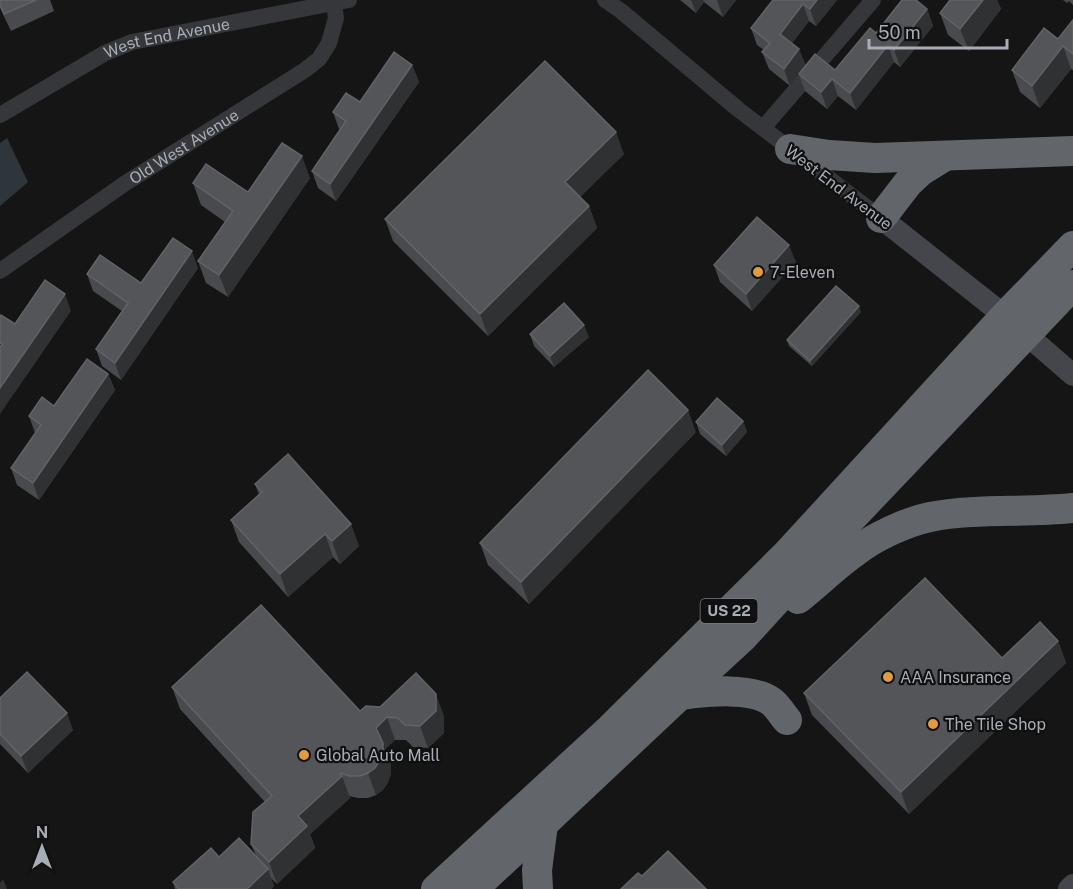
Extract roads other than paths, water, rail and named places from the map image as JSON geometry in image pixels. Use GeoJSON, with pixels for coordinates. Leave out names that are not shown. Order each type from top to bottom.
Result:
{"type":"FeatureCollection","features":[{"type":"Feature","properties":{"kind":"highway"},"geometry":{"type":"LineString","coordinates":[[790,149],[829,155],[875,158],[1073,151]]}},
{"type":"Feature","properties":{"kind":"highway"},"geometry":{"type":"LineString","coordinates":[[881,218],[908,183],[921,171],[945,156]]}},
{"type":"Feature","properties":{"kind":"highway","name":"US 22"},"geometry":{"type":"LineString","coordinates":[[473,889],[743,637],[845,525],[1016,326],[1073,246]]}},
{"type":"Feature","properties":{"kind":"highway","name":"US 22"},"geometry":{"type":"LineString","coordinates":[[436,889],[610,729],[1016,326],[1073,285]]}},
{"type":"Feature","properties":{"kind":"highway"},"geometry":{"type":"LineString","coordinates":[[743,637],[784,610],[855,552],[899,528],[928,517],[958,513],[1073,508]]}},
{"type":"Feature","properties":{"kind":"highway"},"geometry":{"type":"LineString","coordinates":[[680,694],[717,691],[755,694],[774,703],[787,720]]}},
{"type":"Feature","properties":{"kind":"highway"},"geometry":{"type":"LineString","coordinates":[[538,889],[537,870],[543,824]]}},
{"type":"Feature","properties":{"kind":"street","name":"West End Avenue"},"geometry":{"type":"LineString","coordinates":[[605,0],[763,128],[881,218],[1016,326],[1073,375]]}},
{"type":"Feature","properties":{"kind":"street"},"geometry":{"type":"LineString","coordinates":[[763,128],[873,0]]}},
{"type":"Feature","properties":{"kind":"street","name":"West End Avenue"},"geometry":{"type":"LineString","coordinates":[[0,116],[105,53],[132,42],[341,2]]}},
{"type":"Feature","properties":{"kind":"street","name":"Old West Avenue"},"geometry":{"type":"LineString","coordinates":[[0,271],[124,184],[319,59],[329,43],[341,2]]}},
{"type":"Feature","properties":{"kind":"street"},"geometry":{"type":"LineString","coordinates":[[1069,889],[1073,885]]}},
{"type":"Feature","properties":{"kind":"place","name":"7-Eleven"},"geometry":{"type":"Point","coordinates":[758,272]}},
{"type":"Feature","properties":{"kind":"place","name":"AAA Insurance"},"geometry":{"type":"Point","coordinates":[888,677]}},
{"type":"Feature","properties":{"kind":"place","name":"The Tile Shop"},"geometry":{"type":"Point","coordinates":[933,724]}},
{"type":"Feature","properties":{"kind":"place","name":"Global Auto Mall"},"geometry":{"type":"Point","coordinates":[304,755]}}]}
